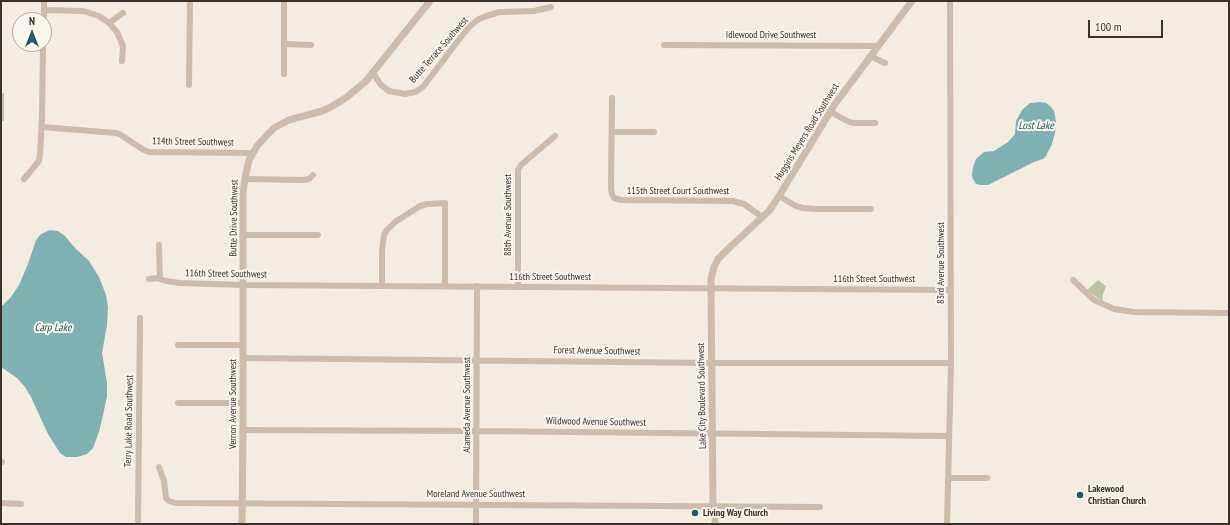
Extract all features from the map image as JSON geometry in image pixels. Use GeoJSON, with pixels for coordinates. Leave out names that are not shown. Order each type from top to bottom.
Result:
{"type":"FeatureCollection","features":[{"type":"Feature","properties":{"kind":"street"},"geometry":{"type":"LineString","coordinates":[[44,1],[44,10],[83,10],[99,16],[115,29],[121,39],[123,46],[122,61]]}},
{"type":"Feature","properties":{"kind":"street"},"geometry":{"type":"LineString","coordinates":[[189,85],[190,1]]}},
{"type":"Feature","properties":{"kind":"street"},"geometry":{"type":"LineString","coordinates":[[284,1],[284,74]]}},
{"type":"Feature","properties":{"kind":"street","name":"Butte Drive Southwest"},"geometry":{"type":"LineString","coordinates":[[243,285],[245,179],[252,153],[260,142],[274,128],[289,120],[322,111],[340,102],[362,85],[430,1]]}},
{"type":"Feature","properties":{"kind":"street","name":"Huggins Meyers Road Southwest"},"geometry":{"type":"LineString","coordinates":[[714,267],[718,259],[769,211],[835,104],[912,1]]}},
{"type":"Feature","properties":{"kind":"street","name":"83rd Avenue Southwest"},"geometry":{"type":"LineString","coordinates":[[947,524],[951,290],[950,1]]}},
{"type":"Feature","properties":{"kind":"street","name":"Butte Terrace Southwest"},"geometry":{"type":"LineString","coordinates":[[373,73],[381,85],[389,91],[405,94],[415,92],[423,87],[464,32],[479,19],[500,12],[534,11],[551,7]]}},
{"type":"Feature","properties":{"kind":"street"},"geometry":{"type":"LineString","coordinates":[[109,24],[123,13]]}},
{"type":"Feature","properties":{"kind":"street"},"geometry":{"type":"LineString","coordinates":[[284,44],[311,45]]}},
{"type":"Feature","properties":{"kind":"street","name":"Idlewood Drive Southwest"},"geometry":{"type":"LineString","coordinates":[[664,45],[878,46]]}},
{"type":"Feature","properties":{"kind":"street"},"geometry":{"type":"LineString","coordinates":[[24,179],[39,160],[40,154],[42,127],[43,52]]}},
{"type":"Feature","properties":{"kind":"street"},"geometry":{"type":"LineString","coordinates":[[871,57],[884,63]]}},
{"type":"Feature","properties":{"kind":"street"},"geometry":{"type":"LineString","coordinates":[[612,98],[612,132],[654,132]]}},
{"type":"Feature","properties":{"kind":"street"},"geometry":{"type":"LineString","coordinates":[[831,112],[853,123],[875,123]]}},
{"type":"Feature","properties":{"kind":"street","name":"114th Street Southwest"},"geometry":{"type":"LineString","coordinates":[[42,127],[116,133],[149,152],[252,153]]}},
{"type":"Feature","properties":{"kind":"street","name":"115th Street Court Southwest"},"geometry":{"type":"LineString","coordinates":[[612,132],[611,189],[614,198],[621,200],[733,201],[744,204],[762,217]]}},
{"type":"Feature","properties":{"kind":"street","name":"88th Avenue Southwest"},"geometry":{"type":"LineString","coordinates":[[518,287],[518,170],[521,165],[555,136]]}},
{"type":"Feature","properties":{"kind":"street"},"geometry":{"type":"LineString","coordinates":[[245,179],[303,180],[309,179],[313,175]]}},
{"type":"Feature","properties":{"kind":"street"},"geometry":{"type":"LineString","coordinates":[[779,196],[796,206],[803,208],[871,209]]}},
{"type":"Feature","properties":{"kind":"street"},"geometry":{"type":"LineString","coordinates":[[382,286],[382,251],[386,231],[395,222],[420,206],[445,203],[445,286]]}},
{"type":"Feature","properties":{"kind":"street"},"geometry":{"type":"LineString","coordinates":[[243,235],[318,235]]}},
{"type":"Feature","properties":{"kind":"street"},"geometry":{"type":"LineString","coordinates":[[160,244],[160,279]]}},
{"type":"Feature","properties":{"kind":"street","name":"Lake City Boulevard Southwest"},"geometry":{"type":"LineString","coordinates":[[714,267],[711,279],[711,363],[713,506],[715,524]]}},
{"type":"Feature","properties":{"kind":"street","name":"116th Street Southwest"},"geometry":{"type":"LineString","coordinates":[[149,279],[154,278],[180,283],[243,285],[951,290]]}},
{"type":"Feature","properties":{"kind":"street"},"geometry":{"type":"LineString","coordinates":[[1073,280],[1094,300],[1114,309],[1134,312],[1229,313]]}},
{"type":"Feature","properties":{"kind":"street","name":"Vernon Avenue Southwest"},"geometry":{"type":"LineString","coordinates":[[242,524],[243,285]]}},
{"type":"Feature","properties":{"kind":"street","name":"Alameda Avenue Southwest"},"geometry":{"type":"LineString","coordinates":[[476,524],[478,286]]}},
{"type":"Feature","properties":{"kind":"street","name":"Terry Lake Road Southwest"},"geometry":{"type":"LineString","coordinates":[[138,524],[140,318]]}},
{"type":"Feature","properties":{"kind":"street"},"geometry":{"type":"LineString","coordinates":[[178,345],[243,345]]}},
{"type":"Feature","properties":{"kind":"street","name":"Forest Avenue Southwest"},"geometry":{"type":"LineString","coordinates":[[243,358],[711,363],[950,363]]}},
{"type":"Feature","properties":{"kind":"street"},"geometry":{"type":"LineString","coordinates":[[178,403],[243,403]]}},
{"type":"Feature","properties":{"kind":"street","name":"Wildwood Avenue Southwest"},"geometry":{"type":"LineString","coordinates":[[243,430],[948,436]]}},
{"type":"Feature","properties":{"kind":"street","name":"Moreland Avenue Southwest"},"geometry":{"type":"LineString","coordinates":[[159,467],[164,481],[166,498],[175,503],[820,507]]}},
{"type":"Feature","properties":{"kind":"street"},"geometry":{"type":"LineString","coordinates":[[948,478],[987,478]]}},
{"type":"Feature","properties":{"kind":"street"},"geometry":{"type":"LineString","coordinates":[[1,503],[21,504]]}},
{"type":"Feature","properties":{"kind":"green space"},"geometry":{"type":"Polygon","coordinates":[[[1,93],[4,93],[4,121],[1,121],[1,93]]]}},
{"type":"Feature","properties":{"kind":"green space"},"geometry":{"type":"Polygon","coordinates":[[[1098,280],[1106,286],[1102,301],[1087,290],[1098,280]]]}},
{"type":"Feature","properties":{"kind":"water","name":"Lost Lake"},"geometry":{"type":"Polygon","coordinates":[[[1030,103],[1046,103],[1051,107],[1054,111],[1056,121],[1052,144],[1046,156],[1043,159],[988,185],[976,184],[972,175],[976,159],[984,152],[994,151],[1008,142],[1015,134],[1016,121],[1022,110],[1030,103]]]}},
{"type":"Feature","properties":{"kind":"water","name":"Carp Lake"},"geometry":{"type":"Polygon","coordinates":[[[50,230],[58,231],[65,236],[89,261],[99,277],[106,295],[108,307],[107,325],[102,353],[107,383],[107,396],[99,432],[93,448],[87,454],[77,457],[66,457],[60,453],[48,434],[25,387],[17,378],[1,367],[1,307],[11,297],[19,285],[36,240],[41,234],[50,230]]]}},
{"type":"Feature","properties":{"kind":"place","name":"Lakewood Christian Church"},"geometry":{"type":"Point","coordinates":[1080,495]}},
{"type":"Feature","properties":{"kind":"place","name":"Living Way Church"},"geometry":{"type":"Point","coordinates":[695,513]}}]}
